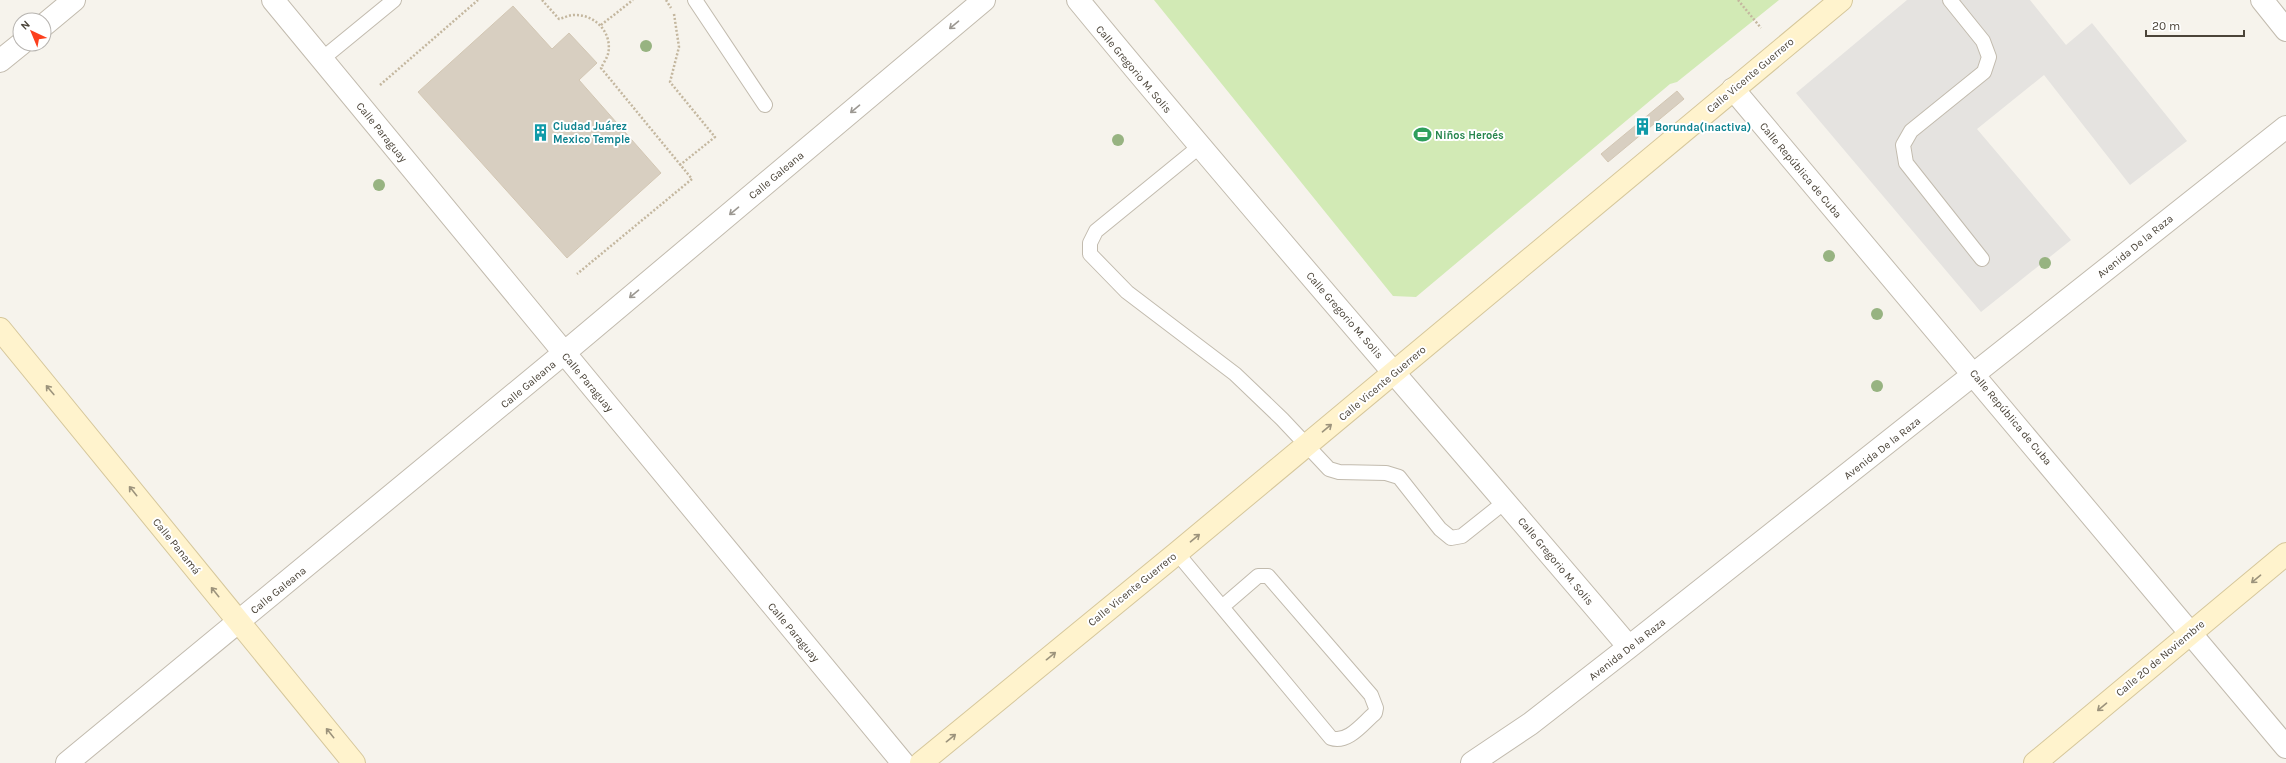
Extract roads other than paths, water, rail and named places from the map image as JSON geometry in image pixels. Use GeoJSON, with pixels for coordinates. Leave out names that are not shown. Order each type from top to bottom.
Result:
{"type":"FeatureCollection","features":[{"type":"Feature","properties":{"kind":"main road","name":"Calle Vicente Guerrero"},"geometry":{"type":"LineString","coordinates":[[921,763],[1177,553],[1841,0]]}},
{"type":"Feature","properties":{"kind":"main road","name":"Calle Panamá"},"geometry":{"type":"LineString","coordinates":[[0,329],[354,763]]}},
{"type":"Feature","properties":{"kind":"main road","name":"Calle 20 de Noviembre"},"geometry":{"type":"LineString","coordinates":[[2035,763],[2286,554]]}},
{"type":"Feature","properties":{"kind":"street"},"geometry":{"type":"LineString","coordinates":[[52,18],[74,0]]}},
{"type":"Feature","properties":{"kind":"street","name":"Calle Paraguay"},"geometry":{"type":"LineString","coordinates":[[273,0],[903,763]]}},
{"type":"Feature","properties":{"kind":"street","name":"Calle Galeana"},"geometry":{"type":"LineString","coordinates":[[67,763],[564,354],[984,0]]}},
{"type":"Feature","properties":{"kind":"street","name":"Calle Gregorio M. Solis"},"geometry":{"type":"LineString","coordinates":[[1078,0],[1199,147],[1506,501],[1629,647]]}},
{"type":"Feature","properties":{"kind":"street"},"geometry":{"type":"LineString","coordinates":[[2262,0],[2286,30]]}},
{"type":"Feature","properties":{"kind":"street"},"geometry":{"type":"LineString","coordinates":[[0,61],[12,51]]}},
{"type":"Feature","properties":{"kind":"street","name":"Calle República de Cuba"},"geometry":{"type":"LineString","coordinates":[[1733,89],[1975,374],[2286,747]]}},
{"type":"Feature","properties":{"kind":"street","name":"Avenida De la Raza"},"geometry":{"type":"LineString","coordinates":[[1472,763],[1530,724],[1629,647],[2286,127]]}},
{"type":"Feature","properties":{"kind":"lane"},"geometry":{"type":"LineString","coordinates":[[322,59],[394,0]]}},
{"type":"Feature","properties":{"kind":"lane"},"geometry":{"type":"LineString","coordinates":[[695,0],[766,106]]}},
{"type":"Feature","properties":{"kind":"lane"},"geometry":{"type":"LineString","coordinates":[[1950,0],[1983,42],[1989,57],[1984,72],[1911,131],[1904,145],[1906,163],[1982,259]]}},
{"type":"Feature","properties":{"kind":"lane"},"geometry":{"type":"LineString","coordinates":[[1199,147],[1096,231],[1090,243],[1090,254],[1127,292],[1235,374],[1307,445],[1329,469],[1334,471],[1386,473],[1399,477],[1440,529],[1451,538],[1462,536],[1506,501]]}},
{"type":"Feature","properties":{"kind":"lane"},"geometry":{"type":"LineString","coordinates":[[1177,553],[1331,738],[1337,740],[1344,739],[1375,713],[1376,708],[1372,695],[1268,576],[1258,576],[1222,607]]}},
{"type":"Feature","properties":{"kind":"place","name":"Borunda(inactiva)"},"geometry":{"type":"Point","coordinates":[1642,127]}},
{"type":"Feature","properties":{"kind":"place","name":"Ciudad Juárez Mexico Temple"},"geometry":{"type":"Point","coordinates":[540,132]}},
{"type":"Feature","properties":{"kind":"place","name":"Niños Heroés"},"geometry":{"type":"Point","coordinates":[1422,135]}}]}
